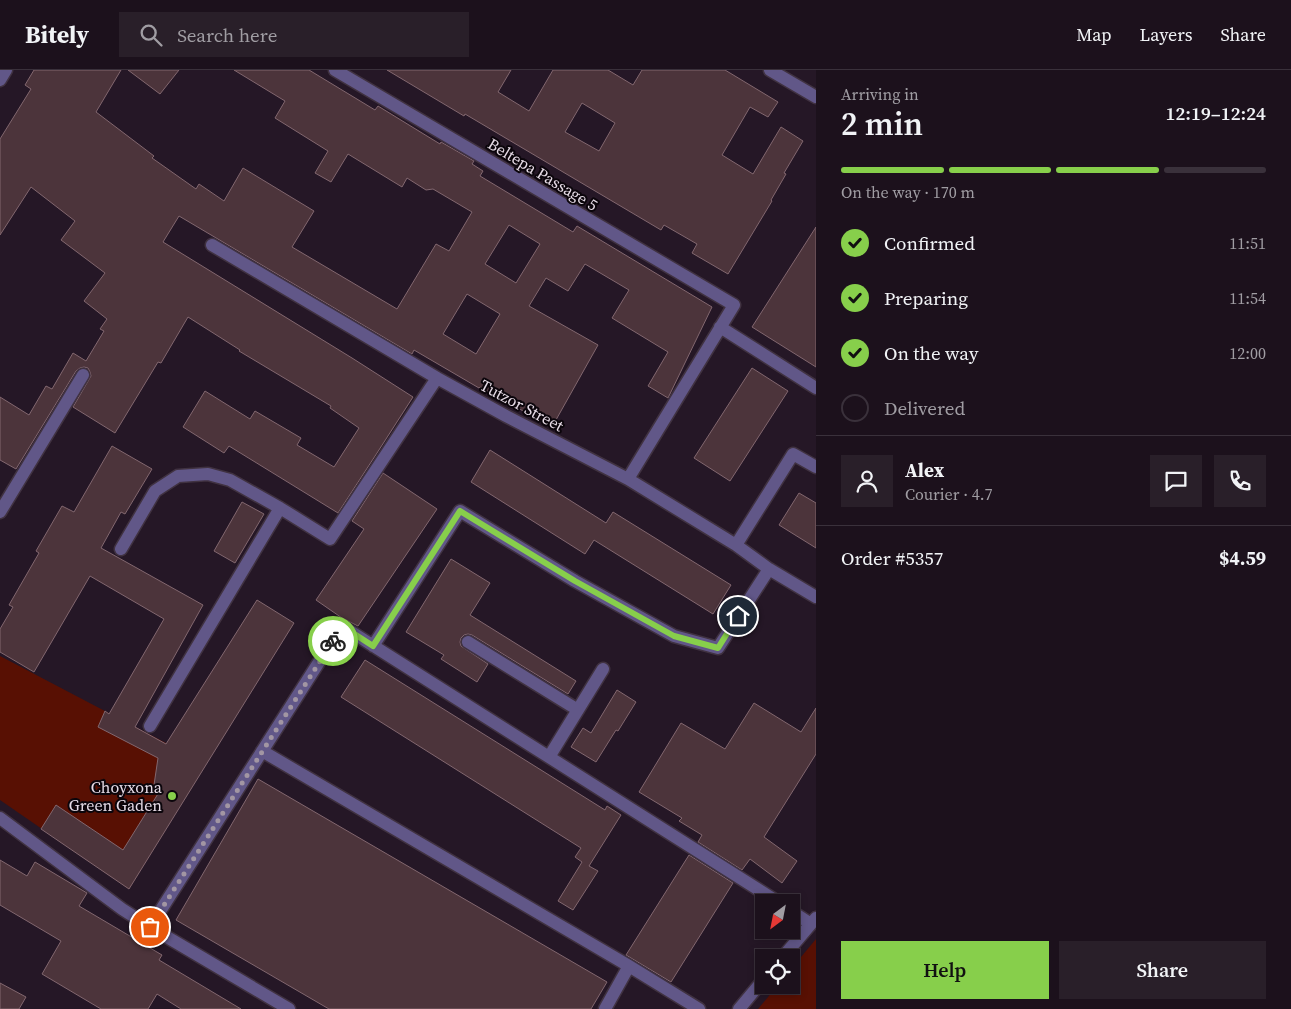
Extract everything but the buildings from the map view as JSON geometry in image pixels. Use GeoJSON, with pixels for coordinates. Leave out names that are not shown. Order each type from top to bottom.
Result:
{"type":"FeatureCollection","features":[{"type":"Feature","properties":{"kind":"street"},"geometry":{"type":"LineString","coordinates":[[0,80],[6,70]]}},
{"type":"Feature","properties":{"kind":"street","name":"Beltepa Passage 5"},"geometry":{"type":"LineString","coordinates":[[335,70],[734,305],[720,327]]}},
{"type":"Feature","properties":{"kind":"street"},"geometry":{"type":"LineString","coordinates":[[770,70],[816,97]]}},
{"type":"Feature","properties":{"kind":"street","name":"Tutzor Street"},"geometry":{"type":"LineString","coordinates":[[212,244],[437,378],[628,479],[736,545],[769,569],[816,597]]}},
{"type":"Feature","properties":{"kind":"street"},"geometry":{"type":"LineString","coordinates":[[628,479],[720,327],[816,388]]}},
{"type":"Feature","properties":{"kind":"street"},"geometry":{"type":"LineString","coordinates":[[0,512],[83,375]]}},
{"type":"Feature","properties":{"kind":"street"},"geometry":{"type":"LineString","coordinates":[[121,548],[155,491],[178,476],[208,474],[230,480],[330,539],[437,378]]}},
{"type":"Feature","properties":{"kind":"street"},"geometry":{"type":"LineString","coordinates":[[736,545],[793,454],[816,467]]}},
{"type":"Feature","properties":{"kind":"street"},"geometry":{"type":"LineString","coordinates":[[150,726],[280,508]]}},
{"type":"Feature","properties":{"kind":"street"},"geometry":{"type":"LineString","coordinates":[[373,646],[460,511],[575,581],[674,636],[718,648],[769,569]]}},
{"type":"Feature","properties":{"kind":"street"},"geometry":{"type":"LineString","coordinates":[[150,927],[342,626],[765,894]]}},
{"type":"Feature","properties":{"kind":"street"},"geometry":{"type":"LineString","coordinates":[[468,642],[578,710]]}},
{"type":"Feature","properties":{"kind":"street"},"geometry":{"type":"LineString","coordinates":[[549,757],[603,669]]}},
{"type":"Feature","properties":{"kind":"street"},"geometry":{"type":"LineString","coordinates":[[262,751],[699,1009]]}},
{"type":"Feature","properties":{"kind":"street"},"geometry":{"type":"LineString","coordinates":[[0,818],[122,909],[289,1009]]}},
{"type":"Feature","properties":{"kind":"street"},"geometry":{"type":"LineString","coordinates":[[790,949],[813,921],[800,915]]}},
{"type":"Feature","properties":{"kind":"street"},"geometry":{"type":"LineString","coordinates":[[604,1009],[628,966]]}},
{"type":"Feature","properties":{"kind":"street"},"geometry":{"type":"LineString","coordinates":[[739,1009],[755,990]]}},
{"type":"Feature","properties":{"kind":"shaded area","name":"Choyxona Green Gaden"},"geometry":{"type":"Polygon","coordinates":[[[0,656],[206,764],[129,889],[0,800],[0,656]]]}},
{"type":"Feature","properties":{"kind":"shaded area"},"geometry":{"type":"Polygon","coordinates":[[[816,939],[816,1009],[758,1009],[770,994],[800,994],[800,958],[816,939]]]}},
{"type":"Feature","properties":{"kind":"way so far"},"geometry":{"type":"LineString","coordinates":[[150,927],[333,641]]}},
{"type":"Feature","properties":{"kind":"place","name":"Choyxona Green Gaden"},"geometry":{"type":"Point","coordinates":[172,796]}},
{"type":"Feature","properties":{"kind":"route"},"geometry":{"type":"LineString","coordinates":[[333,641],[342,626],[373,646],[460,511],[575,581],[674,636],[718,648],[738,616]]}}]}
